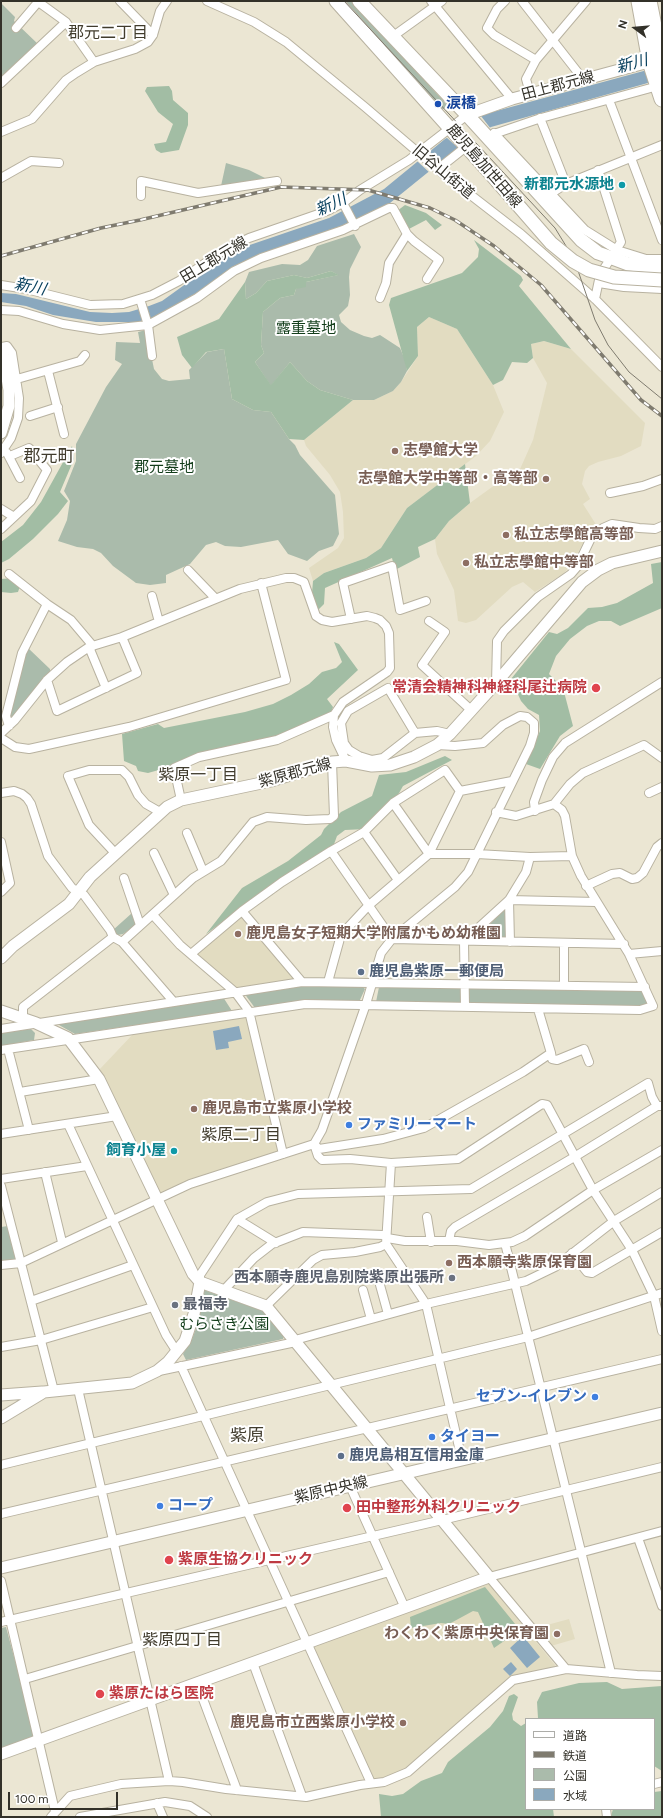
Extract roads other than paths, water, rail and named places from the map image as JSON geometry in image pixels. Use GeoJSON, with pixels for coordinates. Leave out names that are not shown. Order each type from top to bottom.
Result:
{"type":"FeatureCollection","features":[{"type":"Feature","properties":{"kind":"highway"},"geometry":{"type":"LineString","coordinates":[[639,1],[658,63]]}},
{"type":"Feature","properties":{"kind":"highway"},"geometry":{"type":"LineString","coordinates":[[650,1],[658,63],[659,89]]}},
{"type":"Feature","properties":{"kind":"main road","name":"鹿児島加世田線"},"geometry":{"type":"LineString","coordinates":[[336,1],[451,128],[551,243],[573,261],[589,270],[614,277],[662,280]]}},
{"type":"Feature","properties":{"kind":"main road","name":"鹿児島加世田線"},"geometry":{"type":"LineString","coordinates":[[363,2],[392,37],[468,117],[488,134],[581,240],[598,253],[614,254],[628,264],[662,267]]}},
{"type":"Feature","properties":{"kind":"street"},"geometry":{"type":"LineString","coordinates":[[16,28],[38,1],[66,22],[94,62]]}},
{"type":"Feature","properties":{"kind":"street"},"geometry":{"type":"LineString","coordinates":[[120,1],[152,35]]}},
{"type":"Feature","properties":{"kind":"street"},"geometry":{"type":"LineString","coordinates":[[3,128],[18,126],[32,119],[66,80],[94,62],[135,49],[148,42],[152,35],[160,11],[167,1]]}},
{"type":"Feature","properties":{"kind":"street","name":"旧谷山街道"},"geometry":{"type":"LineString","coordinates":[[207,1],[254,22],[286,42],[438,169],[521,234],[595,299],[660,362]]}},
{"type":"Feature","properties":{"kind":"street"},"geometry":{"type":"LineString","coordinates":[[505,1],[497,9],[487,28],[494,35],[536,60]]}},
{"type":"Feature","properties":{"kind":"street"},"geometry":{"type":"LineString","coordinates":[[522,1],[583,79]]}},
{"type":"Feature","properties":{"kind":"street"},"geometry":{"type":"LineString","coordinates":[[530,93],[526,79],[536,60],[583,2]]}},
{"type":"Feature","properties":{"kind":"street"},"geometry":{"type":"LineString","coordinates":[[392,37],[436,3],[512,99]]}},
{"type":"Feature","properties":{"kind":"street"},"geometry":{"type":"LineString","coordinates":[[1,83],[66,22]]}},
{"type":"Feature","properties":{"kind":"street","name":"田上郡元線"},"geometry":{"type":"LineString","coordinates":[[1,285],[26,289],[90,305],[123,304],[140,299],[179,281],[224,250],[249,238],[327,211],[343,203],[360,190],[420,154],[451,128],[468,117],[530,93],[583,79],[658,63]]}},
{"type":"Feature","properties":{"kind":"street"},"geometry":{"type":"LineString","coordinates":[[659,89],[540,118],[488,134],[585,230],[614,254],[646,259],[662,259]]}},
{"type":"Feature","properties":{"kind":"street"},"geometry":{"type":"LineString","coordinates":[[609,100],[662,240]]}},
{"type":"Feature","properties":{"kind":"street"},"geometry":{"type":"LineString","coordinates":[[540,118],[566,184]]}},
{"type":"Feature","properties":{"kind":"street"},"geometry":{"type":"LineString","coordinates":[[438,169],[466,145]]}},
{"type":"Feature","properties":{"kind":"street"},"geometry":{"type":"LineString","coordinates":[[550,194],[566,184],[598,170],[662,145]]}},
{"type":"Feature","properties":{"kind":"street"},"geometry":{"type":"LineString","coordinates":[[1,178],[30,161],[59,163]]}},
{"type":"Feature","properties":{"kind":"street"},"geometry":{"type":"LineString","coordinates":[[595,299],[600,275],[621,242],[598,170]]}},
{"type":"Feature","properties":{"kind":"street"},"geometry":{"type":"LineString","coordinates":[[141,196],[141,181],[198,193],[277,181]]}},
{"type":"Feature","properties":{"kind":"street"},"geometry":{"type":"LineString","coordinates":[[343,203],[355,226]]}},
{"type":"Feature","properties":{"kind":"street"},"geometry":{"type":"LineString","coordinates":[[1,310],[19,311],[63,324],[100,330],[148,325],[197,298],[240,268],[261,258],[355,226],[389,208],[393,208],[407,234],[439,260],[427,279]]}},
{"type":"Feature","properties":{"kind":"street"},"geometry":{"type":"LineString","coordinates":[[380,298],[386,283],[389,263],[407,234]]}},
{"type":"Feature","properties":{"kind":"street"},"geometry":{"type":"LineString","coordinates":[[599,283],[624,288],[662,289]]}},
{"type":"Feature","properties":{"kind":"street"},"geometry":{"type":"LineString","coordinates":[[140,299],[148,325],[152,356]]}},
{"type":"Feature","properties":{"kind":"street"},"geometry":{"type":"LineString","coordinates":[[2,348],[7,346],[12,353],[19,398],[18,418],[5,453]]}},
{"type":"Feature","properties":{"kind":"street"},"geometry":{"type":"LineString","coordinates":[[1,366],[2,348]]}},
{"type":"Feature","properties":{"kind":"street"},"geometry":{"type":"LineString","coordinates":[[1,433],[6,417],[9,398],[2,348]]}},
{"type":"Feature","properties":{"kind":"street"},"geometry":{"type":"LineString","coordinates":[[17,380],[80,362],[85,355]]}},
{"type":"Feature","properties":{"kind":"street"},"geometry":{"type":"LineString","coordinates":[[48,371],[64,434]]}},
{"type":"Feature","properties":{"kind":"street"},"geometry":{"type":"LineString","coordinates":[[30,416],[58,407]]}},
{"type":"Feature","properties":{"kind":"street"},"geometry":{"type":"LineString","coordinates":[[1,529],[31,501],[47,470],[29,448],[5,453]]}},
{"type":"Feature","properties":{"kind":"street"},"geometry":{"type":"LineString","coordinates":[[5,453],[20,478]]}},
{"type":"Feature","properties":{"kind":"street"},"geometry":{"type":"LineString","coordinates":[[610,493],[643,486],[662,479]]}},
{"type":"Feature","properties":{"kind":"street"},"geometry":{"type":"LineString","coordinates":[[1,509],[14,517]]}},
{"type":"Feature","properties":{"kind":"street"},"geometry":{"type":"LineString","coordinates":[[496,683],[497,641],[504,631],[538,597],[572,574],[591,538],[603,528],[612,524],[655,529],[662,526]]}},
{"type":"Feature","properties":{"kind":"street","name":"紫原郡元線"},"geometry":{"type":"LineString","coordinates":[[1,958],[13,946],[65,908],[90,877],[160,812],[181,800],[271,781],[332,762],[346,761],[372,766],[390,765],[414,757],[437,745],[450,734],[496,683],[582,582],[598,570],[612,563],[662,551]]}},
{"type":"Feature","properties":{"kind":"street"},"geometry":{"type":"LineString","coordinates":[[351,619],[343,583],[392,566],[400,610],[426,600]]}},
{"type":"Feature","properties":{"kind":"street"},"geometry":{"type":"LineString","coordinates":[[188,570],[215,598]]}},
{"type":"Feature","properties":{"kind":"street"},"geometry":{"type":"LineString","coordinates":[[9,574],[47,604],[71,620],[91,646],[106,688]]}},
{"type":"Feature","properties":{"kind":"street"},"geometry":{"type":"LineString","coordinates":[[1,733],[9,726],[47,680],[67,662],[91,646],[122,637],[215,598],[261,583],[286,578],[300,580],[307,587],[316,616],[325,621],[332,622],[367,616],[380,620],[386,626],[389,633],[391,662],[387,672],[343,702],[334,715],[333,727],[336,740],[346,761]]}},
{"type":"Feature","properties":{"kind":"street"},"geometry":{"type":"LineString","coordinates":[[1,738],[16,747],[29,749],[130,727],[286,680],[261,583]]}},
{"type":"Feature","properties":{"kind":"street"},"geometry":{"type":"LineString","coordinates":[[152,596],[159,622]]}},
{"type":"Feature","properties":{"kind":"street"},"geometry":{"type":"LineString","coordinates":[[9,726],[6,716],[22,653],[47,604]]}},
{"type":"Feature","properties":{"kind":"street"},"geometry":{"type":"LineString","coordinates":[[429,621],[445,632],[422,665],[471,710]]}},
{"type":"Feature","properties":{"kind":"street"},"geometry":{"type":"LineString","coordinates":[[47,680],[58,711],[137,673],[122,637]]}},
{"type":"Feature","properties":{"kind":"street"},"geometry":{"type":"LineString","coordinates":[[535,811],[534,802],[542,780],[553,757],[565,743],[661,685]]}},
{"type":"Feature","properties":{"kind":"street"},"geometry":{"type":"LineString","coordinates":[[415,734],[388,688],[348,711],[341,723],[344,743],[349,750],[359,756],[372,760],[383,758],[415,734],[437,731],[450,734]]}},
{"type":"Feature","properties":{"kind":"street"},"geometry":{"type":"LineString","coordinates":[[181,800],[174,768],[200,757],[277,740],[334,715]]}},
{"type":"Feature","properties":{"kind":"street"},"geometry":{"type":"LineString","coordinates":[[1,1265],[20,1262],[190,1184],[314,1144],[322,1130],[366,1004],[370,984],[381,953],[392,939],[455,887],[468,872],[496,812],[530,746],[534,733],[534,723],[527,717],[520,716],[503,725],[483,743],[455,746],[437,745]]}},
{"type":"Feature","properties":{"kind":"street"},"geometry":{"type":"LineString","coordinates":[[496,812],[516,816],[554,804],[570,784],[583,773],[644,744],[662,758]]}},
{"type":"Feature","properties":{"kind":"street"},"geometry":{"type":"LineString","coordinates":[[122,942],[174,894],[203,871],[221,861],[253,822],[260,819],[277,817],[321,820],[330,819],[334,816],[332,762]]}},
{"type":"Feature","properties":{"kind":"street"},"geometry":{"type":"LineString","coordinates":[[115,853],[89,825],[68,776],[89,770],[122,770],[129,777],[138,795],[146,804],[160,812]]}},
{"type":"Feature","properties":{"kind":"street"},"geometry":{"type":"LineString","coordinates":[[191,954],[242,911],[282,882],[364,832],[393,803],[445,770],[460,791]]}},
{"type":"Feature","properties":{"kind":"street"},"geometry":{"type":"LineString","coordinates":[[460,791],[512,781]]}},
{"type":"Feature","properties":{"kind":"street"},"geometry":{"type":"LineString","coordinates":[[649,793],[662,787]]}},
{"type":"Feature","properties":{"kind":"street"},"geometry":{"type":"LineString","coordinates":[[328,982],[341,935],[368,906],[428,854],[460,791]]}},
{"type":"Feature","properties":{"kind":"street"},"geometry":{"type":"LineString","coordinates":[[1,793],[14,792],[22,794],[27,798],[31,804],[48,856],[72,888],[84,895],[110,930],[113,938],[122,942],[173,1001]]}},
{"type":"Feature","properties":{"kind":"street"},"geometry":{"type":"LineString","coordinates":[[393,803],[428,854]]}},
{"type":"Feature","properties":{"kind":"street"},"geometry":{"type":"LineString","coordinates":[[29,1130],[20,1092],[4,1049],[68,1038],[304,1004],[640,1010],[653,1006],[624,944],[586,886],[572,856],[565,816],[562,810],[554,804]]}},
{"type":"Feature","properties":{"kind":"street"},"geometry":{"type":"LineString","coordinates":[[364,832],[398,880]]}},
{"type":"Feature","properties":{"kind":"street"},"geometry":{"type":"LineString","coordinates":[[187,833],[203,871]]}},
{"type":"Feature","properties":{"kind":"street"},"geometry":{"type":"LineString","coordinates":[[1,842],[10,883],[1,892]]}},
{"type":"Feature","properties":{"kind":"street"},"geometry":{"type":"LineString","coordinates":[[586,886],[612,874],[620,873],[632,879],[637,878],[643,873],[658,847],[662,843]]}},
{"type":"Feature","properties":{"kind":"street"},"geometry":{"type":"LineString","coordinates":[[332,852],[392,939]]}},
{"type":"Feature","properties":{"kind":"street"},"geometry":{"type":"LineString","coordinates":[[154,853],[174,894]]}},
{"type":"Feature","properties":{"kind":"street"},"geometry":{"type":"LineString","coordinates":[[428,854],[477,854],[530,857],[572,856]]}},
{"type":"Feature","properties":{"kind":"street"},"geometry":{"type":"LineString","coordinates":[[465,1007],[464,941],[509,900],[526,872],[530,857]]}},
{"type":"Feature","properties":{"kind":"street"},"geometry":{"type":"LineString","coordinates":[[124,878],[140,925]]}},
{"type":"Feature","properties":{"kind":"street"},"geometry":{"type":"LineString","coordinates":[[509,900],[596,902]]}},
{"type":"Feature","properties":{"kind":"street"},"geometry":{"type":"LineString","coordinates":[[509,900],[510,942]]}},
{"type":"Feature","properties":{"kind":"street"},"geometry":{"type":"LineString","coordinates":[[242,911],[302,982]]}},
{"type":"Feature","properties":{"kind":"street"},"geometry":{"type":"LineString","coordinates":[[153,914],[180,945],[235,992],[249,1012],[283,1154]]}},
{"type":"Feature","properties":{"kind":"street"},"geometry":{"type":"LineString","coordinates":[[23,1018],[23,1007],[113,938]]}},
{"type":"Feature","properties":{"kind":"street"},"geometry":{"type":"LineString","coordinates":[[392,939],[624,944]]}},
{"type":"Feature","properties":{"kind":"street"},"geometry":{"type":"LineString","coordinates":[[564,943],[564,986]]}},
{"type":"Feature","properties":{"kind":"street"},"geometry":{"type":"LineString","coordinates":[[629,954],[662,951]]}},
{"type":"Feature","properties":{"kind":"street"},"geometry":{"type":"LineString","coordinates":[[1,1028],[302,982],[644,987]]}},
{"type":"Feature","properties":{"kind":"street"},"geometry":{"type":"LineString","coordinates":[[538,1008],[552,1059],[557,1060],[584,1049],[589,1062]]}},
{"type":"Feature","properties":{"kind":"street"},"geometry":{"type":"LineString","coordinates":[[1,1011],[36,1023],[68,1038],[99,1079],[158,1198],[193,1274],[200,1282],[266,1306],[566,1669]]}},
{"type":"Feature","properties":{"kind":"street"},"geometry":{"type":"LineString","coordinates":[[314,1144],[319,1148],[383,1139],[424,1128],[523,1072],[551,1053]]}},
{"type":"Feature","properties":{"kind":"street"},"geometry":{"type":"LineString","coordinates":[[20,1092],[99,1079]]}},
{"type":"Feature","properties":{"kind":"street"},"geometry":{"type":"LineString","coordinates":[[157,1371],[177,1352],[185,1341],[191,1327],[200,1275],[237,1219],[267,1202],[298,1194],[471,1189],[648,1083],[652,1098],[659,1106],[455,1227],[449,1241]]}},
{"type":"Feature","properties":{"kind":"street"},"geometry":{"type":"LineString","coordinates":[[314,1144],[318,1156],[322,1160],[350,1159],[391,1163],[458,1159],[542,1104],[547,1105],[576,1156],[593,1190],[632,1250],[654,1296],[662,1331]]}},
{"type":"Feature","properties":{"kind":"street"},"geometry":{"type":"LineString","coordinates":[[1,1134],[117,1116]]}},
{"type":"Feature","properties":{"kind":"street"},"geometry":{"type":"LineString","coordinates":[[68,1124],[153,1308],[166,1335],[177,1352]]}},
{"type":"Feature","properties":{"kind":"street"},"geometry":{"type":"LineString","coordinates":[[266,1306],[313,1260],[322,1254],[355,1252],[380,1247],[387,1241],[449,1241],[489,1245],[506,1243],[525,1236],[593,1190],[662,1150]]}},
{"type":"Feature","properties":{"kind":"street"},"geometry":{"type":"LineString","coordinates":[[387,1241],[391,1163]]}},
{"type":"Feature","properties":{"kind":"street"},"geometry":{"type":"LineString","coordinates":[[1,1179],[87,1166]]}},
{"type":"Feature","properties":{"kind":"street"},"geometry":{"type":"LineString","coordinates":[[45,1172],[62,1242]]}},
{"type":"Feature","properties":{"kind":"street"},"geometry":{"type":"LineString","coordinates":[[1,1186],[41,1340],[49,1392]]}},
{"type":"Feature","properties":{"kind":"street"},"geometry":{"type":"LineString","coordinates":[[1,1395],[49,1392],[132,1383],[157,1371],[291,1343],[294,1340],[388,1314],[515,1284],[545,1272],[614,1221],[662,1192]]}},
{"type":"Feature","properties":{"kind":"street"},"geometry":{"type":"LineString","coordinates":[[427,1217],[431,1242]]}},
{"type":"Feature","properties":{"kind":"street"},"geometry":{"type":"LineString","coordinates":[[237,1219],[276,1243]]}},
{"type":"Feature","properties":{"kind":"street"},"geometry":{"type":"LineString","coordinates":[[1,1222],[10,1220]]}},
{"type":"Feature","properties":{"kind":"street"},"geometry":{"type":"LineString","coordinates":[[223,1291],[254,1258],[276,1243],[303,1232],[383,1235],[426,1304],[462,1460]]}},
{"type":"Feature","properties":{"kind":"street"},"geometry":{"type":"LineString","coordinates":[[572,1253],[587,1272],[592,1273],[662,1232]]}},
{"type":"Feature","properties":{"kind":"street"},"geometry":{"type":"LineString","coordinates":[[506,1243],[611,1673]]}},
{"type":"Feature","properties":{"kind":"street"},"geometry":{"type":"LineString","coordinates":[[31,1301],[133,1265]]}},
{"type":"Feature","properties":{"kind":"street"},"geometry":{"type":"LineString","coordinates":[[380,1285],[388,1314]]}},
{"type":"Feature","properties":{"kind":"street"},"geometry":{"type":"LineString","coordinates":[[363,1290],[371,1319]]}},
{"type":"Feature","properties":{"kind":"street"},"geometry":{"type":"LineString","coordinates":[[1,1465],[90,1442],[528,1337],[662,1294]]}},
{"type":"Feature","properties":{"kind":"street"},"geometry":{"type":"LineString","coordinates":[[1,1347],[41,1340],[153,1308]]}},
{"type":"Feature","properties":{"kind":"street"},"geometry":{"type":"LineString","coordinates":[[1,1514],[662,1359]]}},
{"type":"Feature","properties":{"kind":"street"},"geometry":{"type":"LineString","coordinates":[[181,1366],[372,1783]]}},
{"type":"Feature","properties":{"kind":"street"},"geometry":{"type":"LineString","coordinates":[[78,1389],[169,1781]]}},
{"type":"Feature","properties":{"kind":"street"},"geometry":{"type":"LineString","coordinates":[[1,1418],[49,1392]]}},
{"type":"Feature","properties":{"kind":"street","name":"紫原中央線"},"geometry":{"type":"LineString","coordinates":[[1,1568],[662,1413]]}},
{"type":"Feature","properties":{"kind":"street"},"geometry":{"type":"LineString","coordinates":[[1,1622],[566,1491],[662,1467]]}},
{"type":"Feature","properties":{"kind":"street"},"geometry":{"type":"LineString","coordinates":[[350,1486],[405,1608]]}},
{"type":"Feature","properties":{"kind":"street"},"geometry":{"type":"LineString","coordinates":[[1,1754],[489,1577],[662,1531]]}},
{"type":"Feature","properties":{"kind":"street"},"geometry":{"type":"LineString","coordinates":[[638,1538],[662,1606]]}},
{"type":"Feature","properties":{"kind":"street"},"geometry":{"type":"LineString","coordinates":[[25,1679],[389,1572]]}},
{"type":"Feature","properties":{"kind":"street"},"geometry":{"type":"LineString","coordinates":[[1,1581],[39,1741],[53,1814]]}},
{"type":"Feature","properties":{"kind":"street"},"geometry":{"type":"LineString","coordinates":[[253,1663],[302,1796]]}},
{"type":"Feature","properties":{"kind":"street"},"geometry":{"type":"LineString","coordinates":[[53,1814],[70,1796],[121,1784],[169,1781],[237,1790],[311,1797],[396,1778],[408,1772],[513,1680],[566,1669],[662,1676]]}},
{"type":"Feature","properties":{"kind":"street"},"geometry":{"type":"LineString","coordinates":[[197,1683],[237,1790]]}},
{"type":"Feature","properties":{"kind":"street"},"geometry":{"type":"LineString","coordinates":[[80,1817],[158,1803],[173,1803],[190,1806],[207,1817]]}},
{"type":"Feature","properties":{"kind":"street"},"geometry":{"type":"LineString","coordinates":[[158,1803],[163,1817]]}},
{"type":"Feature","properties":{"kind":"water"},"geometry":{"type":"Polygon","coordinates":[[[662,66],[662,79],[491,127],[458,148],[390,203],[342,228],[234,266],[198,292],[155,317],[137,322],[96,322],[53,315],[26,306],[1,302],[1,293],[16,294],[90,312],[129,312],[149,306],[162,301],[226,255],[238,249],[329,218],[384,189],[445,139],[485,114],[662,66]]]}},
{"type":"Feature","properties":{"kind":"water"},"geometry":{"type":"Polygon","coordinates":[[[239,1026],[242,1039],[228,1042],[229,1048],[216,1050],[213,1031],[239,1026]]]}},
{"type":"Feature","properties":{"kind":"water"},"geometry":{"type":"Polygon","coordinates":[[[523,1636],[540,1657],[527,1668],[510,1648],[523,1636]]]}},
{"type":"Feature","properties":{"kind":"water"},"geometry":{"type":"Polygon","coordinates":[[[511,1662],[517,1669],[510,1676],[503,1669],[511,1662]]]}},
{"type":"Feature","properties":{"kind":"tram line"},"geometry":{"type":"LineString","coordinates":[[344,1],[555,228],[574,259],[595,320],[608,345],[629,372],[662,399]]}},
{"type":"Feature","properties":{"kind":"railway"},"geometry":{"type":"LineString","coordinates":[[1,256],[101,228],[281,187],[368,190],[430,208],[455,220],[494,246],[541,285],[641,400],[662,416]]}},
{"type":"Feature","properties":{"kind":"place","name":"涙橋"},"geometry":{"type":"Point","coordinates":[438,104]}},
{"type":"Feature","properties":{"kind":"place","name":"新郡元水源地"},"geometry":{"type":"Point","coordinates":[622,185]}},
{"type":"Feature","properties":{"kind":"place","name":"志學館大学"},"geometry":{"type":"Point","coordinates":[395,451]}},
{"type":"Feature","properties":{"kind":"place","name":"志學館大学中等部・高等部"},"geometry":{"type":"Point","coordinates":[546,479]}},
{"type":"Feature","properties":{"kind":"place","name":"私立志學館高等部"},"geometry":{"type":"Point","coordinates":[506,535]}},
{"type":"Feature","properties":{"kind":"place","name":"私立志學館中等部"},"geometry":{"type":"Point","coordinates":[466,563]}},
{"type":"Feature","properties":{"kind":"place","name":"常清会精神科神経科尾辻病院"},"geometry":{"type":"Point","coordinates":[596,688]}},
{"type":"Feature","properties":{"kind":"place","name":"鹿児島女子短期大学附属かもめ幼稚園"},"geometry":{"type":"Point","coordinates":[238,934]}},
{"type":"Feature","properties":{"kind":"place","name":"鹿児島紫原一郵便局"},"geometry":{"type":"Point","coordinates":[361,972]}},
{"type":"Feature","properties":{"kind":"place","name":"鹿児島市立紫原小学校"},"geometry":{"type":"Point","coordinates":[194,1109]}},
{"type":"Feature","properties":{"kind":"place","name":"ファミリーマート"},"geometry":{"type":"Point","coordinates":[349,1125]}},
{"type":"Feature","properties":{"kind":"place","name":"飼育小屋"},"geometry":{"type":"Point","coordinates":[174,1151]}},
{"type":"Feature","properties":{"kind":"place","name":"西本願寺紫原保育園"},"geometry":{"type":"Point","coordinates":[449,1263]}},
{"type":"Feature","properties":{"kind":"place","name":"西本願寺鹿児島別院紫原出張所"},"geometry":{"type":"Point","coordinates":[452,1278]}},
{"type":"Feature","properties":{"kind":"place","name":"最福寺"},"geometry":{"type":"Point","coordinates":[175,1305]}},
{"type":"Feature","properties":{"kind":"place","name":"セブン-イレブン"},"geometry":{"type":"Point","coordinates":[595,1397]}},
{"type":"Feature","properties":{"kind":"place","name":"タイヨー"},"geometry":{"type":"Point","coordinates":[432,1437]}},
{"type":"Feature","properties":{"kind":"place","name":"鹿児島相互信用金庫"},"geometry":{"type":"Point","coordinates":[341,1456]}},
{"type":"Feature","properties":{"kind":"place","name":"コープ"},"geometry":{"type":"Point","coordinates":[160,1506]}},
{"type":"Feature","properties":{"kind":"place","name":"田中整形外科クリニック"},"geometry":{"type":"Point","coordinates":[347,1508]}},
{"type":"Feature","properties":{"kind":"place","name":"紫原生協クリニック"},"geometry":{"type":"Point","coordinates":[169,1560]}},
{"type":"Feature","properties":{"kind":"place","name":"わくわく紫原中央保育園"},"geometry":{"type":"Point","coordinates":[557,1634]}},
{"type":"Feature","properties":{"kind":"place","name":"紫原たはら医院"},"geometry":{"type":"Point","coordinates":[100,1694]}},
{"type":"Feature","properties":{"kind":"place","name":"鹿児島市立西紫原小学校"},"geometry":{"type":"Point","coordinates":[403,1723]}},
{"type":"Feature","properties":{"kind":"district","name":"郡元二丁目"},"geometry":{"type":"Point","coordinates":[108,33]}},
{"type":"Feature","properties":{"kind":"district","name":"郡元町"},"geometry":{"type":"Point","coordinates":[49,457]}},
{"type":"Feature","properties":{"kind":"district","name":"紫原一丁目"},"geometry":{"type":"Point","coordinates":[198,775]}},
{"type":"Feature","properties":{"kind":"district","name":"紫原二丁目"},"geometry":{"type":"Point","coordinates":[241,1135]}},
{"type":"Feature","properties":{"kind":"district","name":"紫原"},"geometry":{"type":"Point","coordinates":[247,1436]}},
{"type":"Feature","properties":{"kind":"district","name":"紫原四丁目"},"geometry":{"type":"Point","coordinates":[182,1640]}},
{"type":"Feature","properties":{"kind":"water label","name":"新川"},"geometry":{"type":"Point","coordinates":[632,64]}},
{"type":"Feature","properties":{"kind":"water label","name":"新川"},"geometry":{"type":"Point","coordinates":[331,205]}},
{"type":"Feature","properties":{"kind":"water label","name":"新川"},"geometry":{"type":"Point","coordinates":[30,287]}},
{"type":"Feature","properties":{"kind":"park label","name":"露重墓地"},"geometry":{"type":"Point","coordinates":[306,329]}},
{"type":"Feature","properties":{"kind":"park label","name":"郡元墓地"},"geometry":{"type":"Point","coordinates":[164,468]}},
{"type":"Feature","properties":{"kind":"park label","name":"むらさき公園"},"geometry":{"type":"Point","coordinates":[224,1325]}}]}
